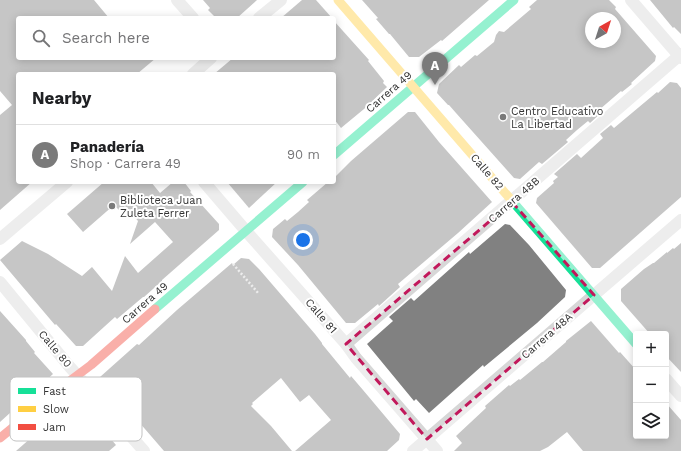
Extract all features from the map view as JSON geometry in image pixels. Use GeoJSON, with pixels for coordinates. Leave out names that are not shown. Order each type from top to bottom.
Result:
{"type":"FeatureCollection","features":[{"type":"Feature","properties":{"kind":"street"},"geometry":{"type":"LineString","coordinates":[[177,0],[191,16]]}},
{"type":"Feature","properties":{"kind":"street"},"geometry":{"type":"LineString","coordinates":[[261,16],[281,0]]}},
{"type":"Feature","properties":{"kind":"street","name":"Calle 82"},"geometry":{"type":"LineString","coordinates":[[338,0],[633,340]]}},
{"type":"Feature","properties":{"kind":"street","name":"Carrera 49"},"geometry":{"type":"LineString","coordinates":[[336,153],[514,0]]}},
{"type":"Feature","properties":{"kind":"street"},"geometry":{"type":"LineString","coordinates":[[631,0],[680,56]]}},
{"type":"Feature","properties":{"kind":"street","name":"Carrera 48B"},"geometry":{"type":"LineString","coordinates":[[346,344],[680,56]]}},
{"type":"Feature","properties":{"kind":"street"},"geometry":{"type":"LineString","coordinates":[[195,72],[209,60]]}},
{"type":"Feature","properties":{"kind":"street"},"geometry":{"type":"LineString","coordinates":[[0,239],[65,184]]}},
{"type":"Feature","properties":{"kind":"street","name":"Calle 81"},"geometry":{"type":"LineString","coordinates":[[206,184],[346,344],[356,358],[437,451]]}},
{"type":"Feature","properties":{"kind":"street","name":"Carrera 49"},"geometry":{"type":"LineString","coordinates":[[78,376],[301,184]]}},
{"type":"Feature","properties":{"kind":"street","name":"Carrera 48A"},"geometry":{"type":"LineString","coordinates":[[413,451],[681,220]]}},
{"type":"Feature","properties":{"kind":"street","name":"Calle 80"},"geometry":{"type":"LineString","coordinates":[[0,282],[78,376]]}},
{"type":"Feature","properties":{"kind":"street"},"geometry":{"type":"LineString","coordinates":[[669,382],[681,396]]}},
{"type":"Feature","properties":{"kind":"street","name":"Carrera 49"},"geometry":{"type":"LineString","coordinates":[[0,438],[10,430]]}},
{"type":"Feature","properties":{"kind":"street","name":"Calle 80"},"geometry":{"type":"LineString","coordinates":[[135,441],[144,451]]}},
{"type":"Feature","properties":{"kind":"path"},"geometry":{"type":"LineString","coordinates":[[230,261],[259,294]]}},
{"type":"Feature","properties":{"kind":"highlighted area"},"geometry":{"type":"Polygon","coordinates":[[[512,202],[594,295],[427,439],[346,344],[512,202]]]}},
{"type":"Feature","properties":{"kind":"building"},"geometry":{"type":"Polygon","coordinates":[[[0,0],[94,0],[107,16],[16,16],[16,60],[154,60],[139,72],[16,72],[16,184],[30,184],[0,210],[0,115],[12,105],[0,91],[0,0]]]}},
{"type":"Feature","properties":{"kind":"building"},"geometry":{"type":"Polygon","coordinates":[[[203,0],[257,0],[239,16],[214,16],[208,10],[210,8],[203,0]]]}},
{"type":"Feature","properties":{"kind":"building"},"geometry":{"type":"Polygon","coordinates":[[[302,0],[316,0],[330,16],[283,16],[302,0]]]}},
{"type":"Feature","properties":{"kind":"building"},"geometry":{"type":"Polygon","coordinates":[[[362,0],[489,0],[442,41],[441,40],[419,57],[409,57],[376,19],[378,18],[362,0]]]}},
{"type":"Feature","properties":{"kind":"building"},"geometry":{"type":"Polygon","coordinates":[[[537,0],[609,0],[616,7],[615,9],[618,12],[585,12],[585,48],[621,48],[621,16],[656,56],[655,61],[631,83],[632,84],[622,92],[621,91],[599,110],[601,113],[590,123],[588,121],[566,140],[568,142],[542,164],[539,162],[520,179],[514,178],[437,93],[439,84],[459,65],[461,67],[475,55],[477,56],[494,42],[499,31],[504,32],[531,9],[529,7],[537,0]]]}},
{"type":"Feature","properties":{"kind":"building"},"geometry":{"type":"Polygon","coordinates":[[[650,0],[681,0],[681,34],[674,27],[673,28],[650,0]]]}},
{"type":"Feature","properties":{"kind":"building"},"geometry":{"type":"Polygon","coordinates":[[[336,23],[369,60],[368,61],[387,87],[341,128],[336,122],[336,72],[216,72],[231,60],[336,60],[336,23]]]}},
{"type":"Feature","properties":{"kind":"building"},"geometry":{"type":"Polygon","coordinates":[[[670,82],[677,83],[681,88],[681,197],[600,268],[592,268],[536,203],[537,198],[554,183],[553,181],[558,177],[554,174],[577,154],[581,158],[603,138],[600,134],[611,125],[614,128],[670,82]]]}},
{"type":"Feature","properties":{"kind":"building"},"geometry":{"type":"Polygon","coordinates":[[[408,112],[415,112],[439,142],[492,202],[398,284],[400,287],[379,306],[378,304],[355,323],[346,323],[298,265],[272,237],[273,229],[285,219],[287,221],[298,212],[309,202],[307,200],[326,184],[336,184],[336,176],[351,161],[408,112]]]}},
{"type":"Feature","properties":{"kind":"building"},"geometry":{"type":"Polygon","coordinates":[[[102,184],[153,184],[160,193],[171,184],[186,184],[191,191],[190,192],[219,224],[219,230],[117,319],[115,317],[83,346],[76,346],[56,324],[55,325],[0,260],[22,241],[48,254],[82,276],[92,267],[112,291],[125,256],[138,273],[173,242],[155,222],[130,244],[138,221],[125,206],[120,211],[114,205],[83,232],[67,214],[102,184]]]}},
{"type":"Feature","properties":{"kind":"building"},"geometry":{"type":"Polygon","coordinates":[[[229,184],[275,184],[249,208],[229,184]]]}},
{"type":"Feature","properties":{"kind":"building"},"geometry":{"type":"Polygon","coordinates":[[[505,224],[510,225],[529,245],[566,290],[565,297],[537,323],[484,367],[483,365],[429,413],[416,399],[414,401],[367,344],[393,321],[389,317],[411,298],[414,301],[469,252],[470,254],[505,224]]]}},
{"type":"Feature","properties":{"kind":"building"},"geometry":{"type":"Polygon","coordinates":[[[681,243],[681,372],[669,359],[669,331],[647,331],[621,301],[621,289],[644,269],[673,248],[674,249],[681,243]]]}},
{"type":"Feature","properties":{"kind":"building"},"geometry":{"type":"Polygon","coordinates":[[[241,258],[249,259],[259,269],[315,334],[350,378],[351,376],[400,434],[399,440],[387,451],[295,451],[331,420],[309,395],[300,402],[281,378],[252,403],[253,404],[251,406],[271,426],[292,451],[164,451],[142,426],[142,377],[100,377],[137,344],[139,345],[232,263],[233,265],[241,258]]]}},
{"type":"Feature","properties":{"kind":"building"},"geometry":{"type":"Polygon","coordinates":[[[0,311],[26,340],[35,352],[34,353],[53,374],[50,377],[10,377],[10,413],[0,422],[0,311]]]}},
{"type":"Feature","properties":{"kind":"building"},"geometry":{"type":"Polygon","coordinates":[[[591,321],[633,367],[633,439],[669,439],[669,406],[681,420],[681,451],[583,451],[567,432],[548,447],[540,451],[454,451],[462,443],[456,436],[486,408],[485,406],[509,385],[510,386],[519,379],[520,380],[543,362],[591,321]]]}},
{"type":"Feature","properties":{"kind":"building"},"geometry":{"type":"Polygon","coordinates":[[[27,441],[113,441],[116,445],[109,451],[16,451],[27,441]]]}},
{"type":"Feature","properties":{"kind":"traffic: fast"},"geometry":{"type":"LineString","coordinates":[[336,153],[514,0]]}},
{"type":"Feature","properties":{"kind":"traffic: fast"},"geometry":{"type":"LineString","coordinates":[[155,309],[301,184]]}},
{"type":"Feature","properties":{"kind":"traffic: fast"},"geometry":{"type":"LineString","coordinates":[[513,202],[633,341]]}},
{"type":"Feature","properties":{"kind":"traffic: slow"},"geometry":{"type":"LineString","coordinates":[[338,0],[513,202]]}},
{"type":"Feature","properties":{"kind":"traffic: jam"},"geometry":{"type":"LineString","coordinates":[[75,377],[91,365],[155,309]]}},
{"type":"Feature","properties":{"kind":"traffic: jam"},"geometry":{"type":"LineString","coordinates":[[0,438],[10,430]]}},
{"type":"Feature","properties":{"kind":"place","name":"Panadería"},"geometry":{"type":"Point","coordinates":[435,85]}},
{"type":"Feature","properties":{"kind":"place","name":"Centro Educativo La Libertad"},"geometry":{"type":"Point","coordinates":[503,117]}},
{"type":"Feature","properties":{"kind":"place","name":"Biblioteca Juan Zuleta Ferrer"},"geometry":{"type":"Point","coordinates":[112,206]}}]}
